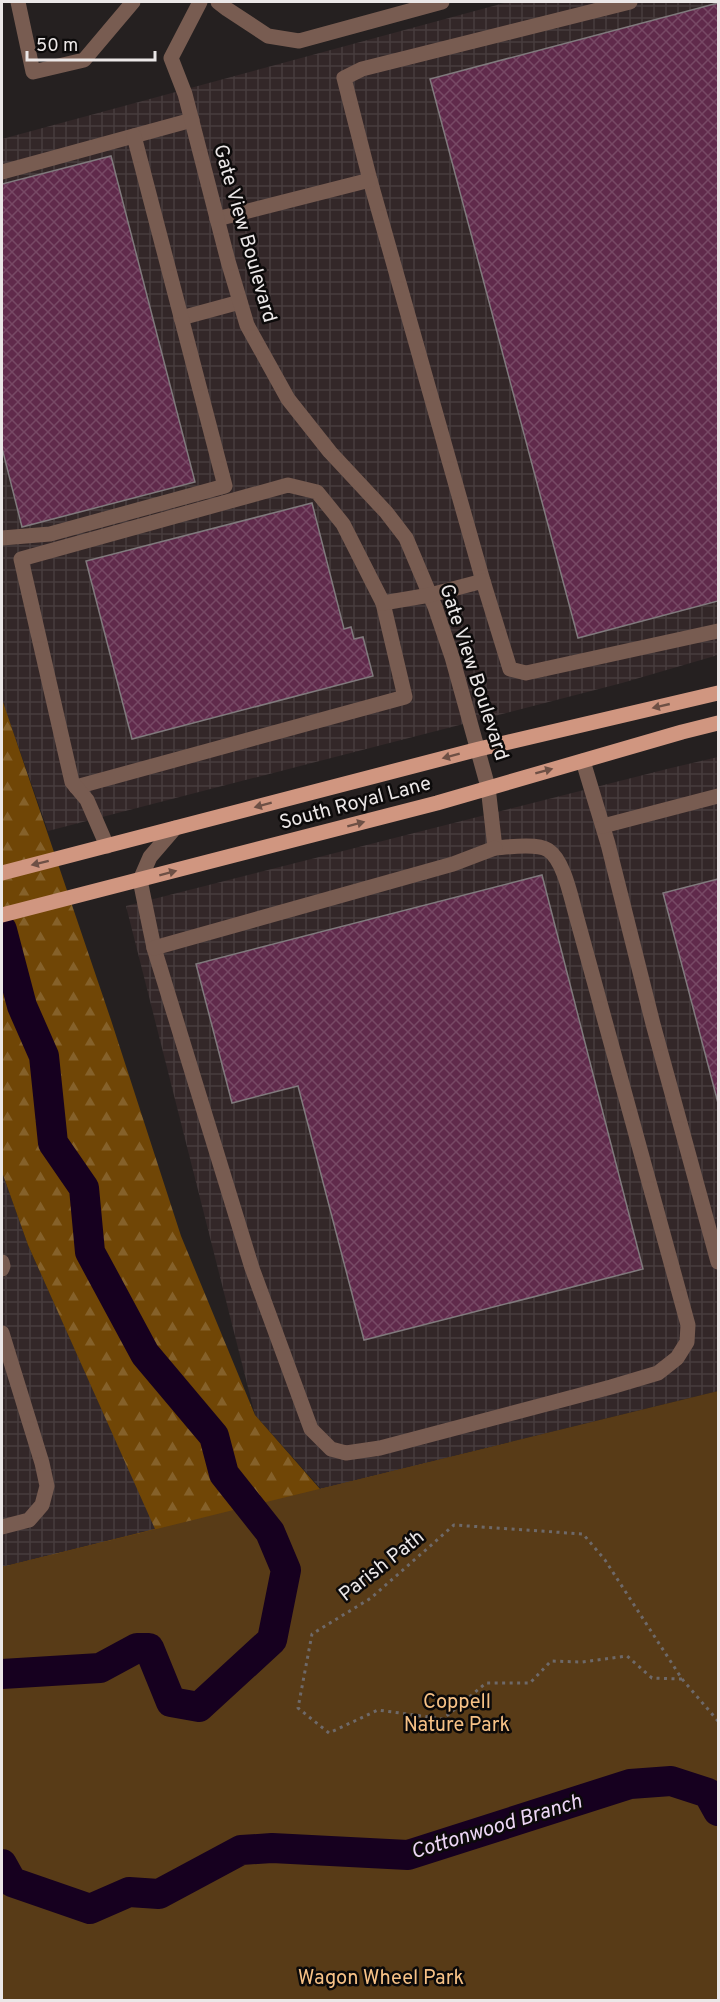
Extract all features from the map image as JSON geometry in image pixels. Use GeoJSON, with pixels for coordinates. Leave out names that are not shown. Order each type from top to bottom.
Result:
{"type":"FeatureCollection","features":[{"type":"Feature","properties":{"kind":"main road","name":"South Royal Lane"},"geometry":{"type":"LineString","coordinates":[[2,873],[479,749],[718,693]]}},
{"type":"Feature","properties":{"kind":"main road","name":"South Royal Lane"},"geometry":{"type":"LineString","coordinates":[[2,915],[436,803],[718,723]]}},
{"type":"Feature","properties":{"kind":"street"},"geometry":{"type":"LineString","coordinates":[[18,2],[33,72],[84,60],[133,2]]}},
{"type":"Feature","properties":{"kind":"street","name":"Gate View Boulevard"},"geometry":{"type":"LineString","coordinates":[[200,2],[171,58],[185,94],[247,325],[288,399],[330,452],[386,512],[406,538],[430,595],[452,657],[479,749],[488,787],[495,848]]}},
{"type":"Feature","properties":{"kind":"street"},"geometry":{"type":"LineString","coordinates":[[225,4],[268,36],[298,41],[442,2]]}},
{"type":"Feature","properties":{"kind":"street"},"geometry":{"type":"LineString","coordinates":[[630,2],[362,69],[344,78],[370,180],[510,669],[526,673],[718,631]]}},
{"type":"Feature","properties":{"kind":"street"},"geometry":{"type":"LineString","coordinates":[[2,172],[192,120]]}},
{"type":"Feature","properties":{"kind":"street"},"geometry":{"type":"LineString","coordinates":[[2,538],[51,534],[225,486],[134,136]]}},
{"type":"Feature","properties":{"kind":"street"},"geometry":{"type":"LineString","coordinates":[[217,219],[370,180]]}},
{"type":"Feature","properties":{"kind":"street"},"geometry":{"type":"LineString","coordinates":[[181,318],[240,303]]}},
{"type":"Feature","properties":{"kind":"street"},"geometry":{"type":"LineString","coordinates":[[76,787],[405,697],[382,603],[344,524],[317,492],[288,485],[21,559],[72,782],[76,787],[87,800],[107,846]]}},
{"type":"Feature","properties":{"kind":"street"},"geometry":{"type":"LineString","coordinates":[[382,603],[430,595],[483,581]]}},
{"type":"Feature","properties":{"kind":"street"},"geometry":{"type":"LineString","coordinates":[[583,761],[603,826],[653,1024],[718,1262]]}},
{"type":"Feature","properties":{"kind":"street"},"geometry":{"type":"LineString","coordinates":[[603,826],[718,796]]}},
{"type":"Feature","properties":{"kind":"street"},"geometry":{"type":"LineString","coordinates":[[154,948],[442,867],[495,848],[528,846],[547,849],[558,861],[576,915],[687,1325],[687,1342],[677,1358],[658,1373],[380,1448],[346,1453],[331,1449],[311,1430],[252,1268],[154,948],[140,880],[150,857],[175,828]]}},
{"type":"Feature","properties":{"kind":"street"},"geometry":{"type":"LineString","coordinates":[[2,1262],[2,1269]]}},
{"type":"Feature","properties":{"kind":"street"},"geometry":{"type":"LineString","coordinates":[[2,1333],[47,1486],[42,1505],[29,1520],[2,1527]]}},
{"type":"Feature","properties":{"kind":"path","name":"Parish Path"},"geometry":{"type":"LineString","coordinates":[[682,1679],[652,1678],[627,1656],[582,1662],[551,1661],[530,1683],[486,1683],[443,1719],[378,1710],[329,1733],[298,1708],[312,1634],[371,1598],[454,1525],[583,1534],[605,1560],[682,1679],[718,1721]]}},
{"type":"Feature","properties":{"kind":"shaded area"},"geometry":{"type":"Polygon","coordinates":[[[508,2],[718,2],[718,655],[622,683],[48,831],[2,700],[2,139],[508,2]]]}},
{"type":"Feature","properties":{"kind":"shaded area"},"geometry":{"type":"Polygon","coordinates":[[[718,757],[718,1391],[321,1489],[255,1415],[126,906],[718,757]]]}},
{"type":"Feature","properties":{"kind":"shaded area"},"geometry":{"type":"Polygon","coordinates":[[[2,1172],[28,1245],[156,1530],[2,1567],[2,1172]]]}},
{"type":"Feature","properties":{"kind":"green space","name":"Coppell Nature Park"},"geometry":{"type":"Polygon","coordinates":[[[2,699],[111,1020],[181,1236],[255,1415],[320,1489],[668,1404],[718,2000],[2,2000],[2,1567],[155,1529],[28,1245],[2,1172],[2,699]]]}},
{"type":"Feature","properties":{"kind":"green space","name":"Coppell Nature Park"},"geometry":{"type":"Polygon","coordinates":[[[718,1391],[718,2000],[2,2000],[2,1567],[718,1391]]]}},
{"type":"Feature","properties":{"kind":"building"},"geometry":{"type":"Polygon","coordinates":[[[718,3],[718,601],[578,638],[430,79],[718,3]]]}},
{"type":"Feature","properties":{"kind":"building"},"geometry":{"type":"Polygon","coordinates":[[[111,156],[195,482],[22,527],[2,448],[2,184],[111,156]]]}},
{"type":"Feature","properties":{"kind":"building"},"geometry":{"type":"Polygon","coordinates":[[[312,503],[344,629],[351,627],[354,639],[363,637],[373,676],[132,739],[86,561],[312,503]]]}},
{"type":"Feature","properties":{"kind":"building"},"geometry":{"type":"Polygon","coordinates":[[[542,875],[643,1269],[364,1340],[298,1086],[232,1103],[196,964],[542,875]]]}},
{"type":"Feature","properties":{"kind":"building"},"geometry":{"type":"Polygon","coordinates":[[[718,879],[718,1103],[663,893],[718,879]]]}},
{"type":"Feature","properties":{"kind":"waterway","name":"Cottonwood Branch"},"geometry":{"type":"LineString","coordinates":[[2,930],[22,1006],[44,1056],[53,1143],[84,1188],[90,1252],[145,1354],[214,1436],[224,1474],[270,1532],[286,1570],[272,1640],[199,1707],[171,1702],[149,1648],[137,1648],[100,1668],[2,1674]]}},
{"type":"Feature","properties":{"kind":"waterway","name":"Cottonwood Branch"},"geometry":{"type":"LineString","coordinates":[[2,1864],[12,1882],[90,1909],[129,1892],[159,1894],[241,1850],[272,1848],[408,1855],[630,1784],[671,1781],[708,1793],[718,1811]]}},
{"type":"Feature","properties":{"kind":"park label","name":"Wagon Wheel Park"},"geometry":{"type":"Point","coordinates":[381,1977]}}]}
